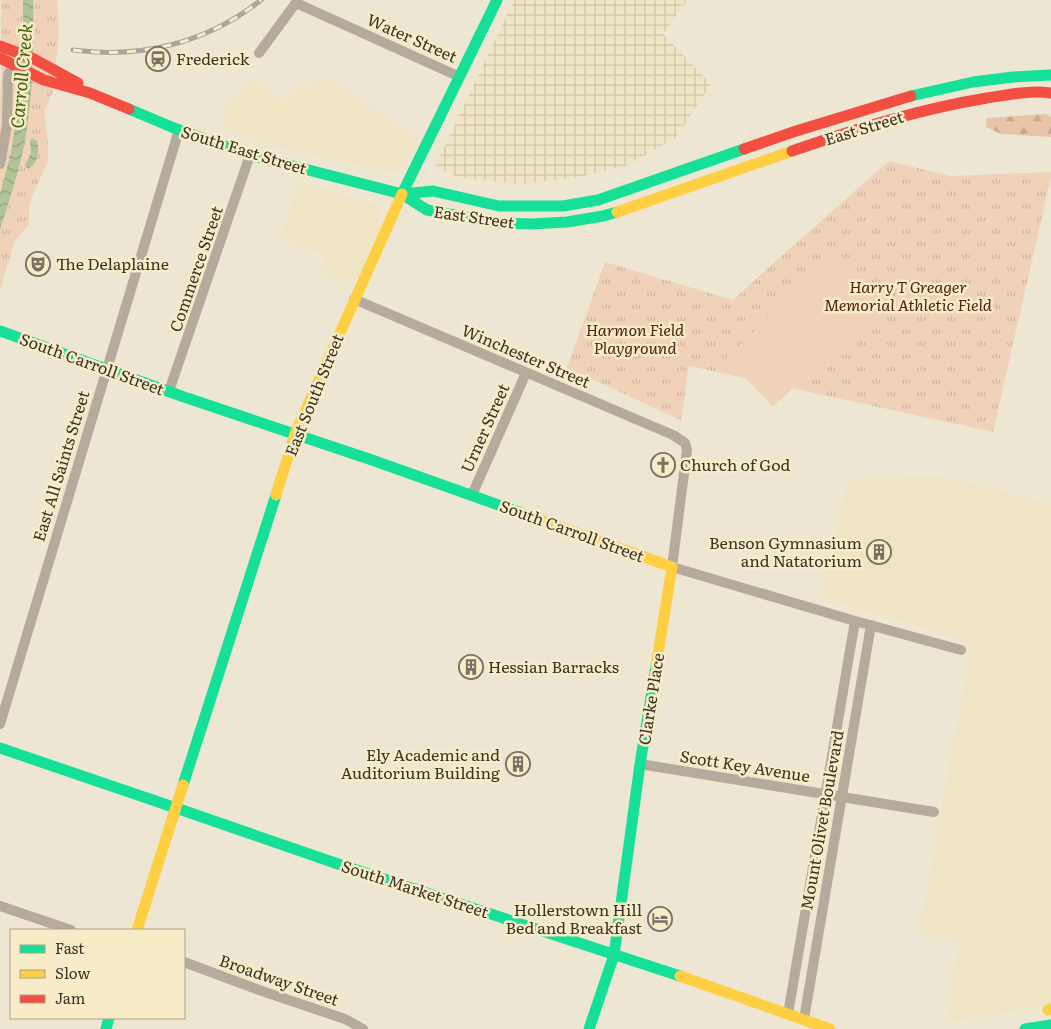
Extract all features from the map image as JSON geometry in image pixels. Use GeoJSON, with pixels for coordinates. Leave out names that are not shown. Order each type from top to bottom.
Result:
{"type":"FeatureCollection","features":[{"type":"Feature","properties":{"kind":"main road","name":"East South Street"},"geometry":{"type":"LineString","coordinates":[[137,929],[296,434],[402,194],[497,0]]}},
{"type":"Feature","properties":{"kind":"main road","name":"South East Street"},"geometry":{"type":"LineString","coordinates":[[0,46],[34,59],[73,80],[90,93]]}},
{"type":"Feature","properties":{"kind":"main road","name":"South East Street"},"geometry":{"type":"LineString","coordinates":[[0,58],[14,69],[32,73],[44,80],[90,93],[179,130],[250,155],[402,194]]}},
{"type":"Feature","properties":{"kind":"main road","name":"East Street"},"geometry":{"type":"LineString","coordinates":[[402,194],[434,191],[499,206],[563,206],[635,188],[830,119],[905,97],[973,82],[1051,75]]}},
{"type":"Feature","properties":{"kind":"main road","name":"East Street"},"geometry":{"type":"LineString","coordinates":[[402,194],[427,210],[499,223],[530,224],[603,216],[810,145],[909,114],[946,105],[1012,94],[1051,93]]}},
{"type":"Feature","properties":{"kind":"main road","name":"South Carroll Street"},"geometry":{"type":"LineString","coordinates":[[0,331],[185,397],[472,495],[672,567]]}},
{"type":"Feature","properties":{"kind":"main road","name":"Clarke Place"},"geometry":{"type":"LineString","coordinates":[[589,1029],[614,955],[640,764],[672,567]]}},
{"type":"Feature","properties":{"kind":"main road","name":"South Market Street"},"geometry":{"type":"LineString","coordinates":[[0,748],[338,864],[701,983],[830,1029]]}},
{"type":"Feature","properties":{"kind":"main road"},"geometry":{"type":"LineString","coordinates":[[1025,1029],[1051,1025]]}},
{"type":"Feature","properties":{"kind":"street","name":"Water Street"},"geometry":{"type":"LineString","coordinates":[[297,1],[460,77]]}},
{"type":"Feature","properties":{"kind":"street"},"geometry":{"type":"LineString","coordinates":[[260,53],[297,1]]}},
{"type":"Feature","properties":{"kind":"street"},"geometry":{"type":"LineString","coordinates":[[0,164],[7,125],[8,75],[14,69]]}},
{"type":"Feature","properties":{"kind":"street","name":"East All Saints Street"},"geometry":{"type":"LineString","coordinates":[[0,724],[179,130]]}},
{"type":"Feature","properties":{"kind":"street","name":"Commerce Street"},"geometry":{"type":"LineString","coordinates":[[169,391],[250,155]]}},
{"type":"Feature","properties":{"kind":"street","name":"Winchester Street"},"geometry":{"type":"LineString","coordinates":[[354,299],[673,435],[684,443]]}},
{"type":"Feature","properties":{"kind":"street","name":"Urner Street"},"geometry":{"type":"LineString","coordinates":[[472,495],[526,373]]}},
{"type":"Feature","properties":{"kind":"street","name":"Clarke Place"},"geometry":{"type":"LineString","coordinates":[[672,567],[687,450],[684,443]]}},
{"type":"Feature","properties":{"kind":"street","name":"South Carroll Street"},"geometry":{"type":"LineString","coordinates":[[672,567],[960,650]]}},
{"type":"Feature","properties":{"kind":"street","name":"Mount Olivet Boulevard"},"geometry":{"type":"LineString","coordinates":[[788,1014],[855,621]]}},
{"type":"Feature","properties":{"kind":"street","name":"Mount Olivet Boulevard"},"geometry":{"type":"LineString","coordinates":[[804,1019],[871,625]]}},
{"type":"Feature","properties":{"kind":"street","name":"Scott Key Avenue"},"geometry":{"type":"LineString","coordinates":[[640,764],[934,812]]}},
{"type":"Feature","properties":{"kind":"street"},"geometry":{"type":"LineString","coordinates":[[0,906],[68,929]]}},
{"type":"Feature","properties":{"kind":"street","name":"Broadway Street"},"geometry":{"type":"LineString","coordinates":[[185,962],[345,1019],[363,1029]]}},
{"type":"Feature","properties":{"kind":"shaded area"},"geometry":{"type":"Polygon","coordinates":[[[514,0],[687,0],[663,34],[711,84],[676,137],[628,165],[575,178],[519,184],[460,178],[435,167],[514,0]]]}},
{"type":"Feature","properties":{"kind":"shaded area"},"geometry":{"type":"Polygon","coordinates":[[[250,78],[286,102],[296,90],[329,78],[418,140],[404,166],[398,171],[390,172],[278,147],[231,132],[224,128],[221,119],[250,78]]]}},
{"type":"Feature","properties":{"kind":"shaded area"},"geometry":{"type":"Polygon","coordinates":[[[304,183],[376,205],[380,212],[381,224],[353,285],[321,272],[327,256],[280,237],[297,187],[304,183]]]}},
{"type":"Feature","properties":{"kind":"shaded area"},"geometry":{"type":"Polygon","coordinates":[[[946,477],[1051,504],[1051,1005],[948,1022],[959,940],[919,933],[972,642],[821,597],[849,478],[946,477]]]}},
{"type":"Feature","properties":{"kind":"green space"},"geometry":{"type":"Polygon","coordinates":[[[1,0],[57,0],[59,32],[53,91],[44,113],[48,140],[48,162],[32,196],[29,206],[29,224],[15,241],[0,289],[0,94],[1,0]]]}},
{"type":"Feature","properties":{"kind":"green space"},"geometry":{"type":"Polygon","coordinates":[[[1046,114],[1051,117],[1051,137],[1001,134],[986,127],[987,118],[1046,114]]]}},
{"type":"Feature","properties":{"kind":"green space","name":"Harry T Greager Memorial Athletic Field"},"geometry":{"type":"Polygon","coordinates":[[[889,161],[950,176],[1051,172],[993,432],[689,366],[681,420],[567,368],[605,262],[733,300],[889,161]]]}},
{"type":"Feature","properties":{"kind":"green space"},"geometry":{"type":"Polygon","coordinates":[[[838,252],[885,301],[773,407],[726,358],[838,252]]]}},
{"type":"Feature","properties":{"kind":"water","name":"Carroll Creek"},"geometry":{"type":"Polygon","coordinates":[[[23,0],[33,0],[30,106],[23,153],[0,230],[0,194],[11,153],[21,88],[23,0]]]}},
{"type":"Feature","properties":{"kind":"water"},"geometry":{"type":"Polygon","coordinates":[[[32,138],[37,141],[38,153],[34,164],[28,169],[25,165],[31,153],[30,141],[32,138]]]}},
{"type":"Feature","properties":{"kind":"railway"},"geometry":{"type":"LineString","coordinates":[[73,50],[123,52],[172,44],[196,37],[218,27],[240,15],[261,0]]}},
{"type":"Feature","properties":{"kind":"traffic: fast"},"geometry":{"type":"LineString","coordinates":[[402,194],[497,0]]}},
{"type":"Feature","properties":{"kind":"traffic: fast"},"geometry":{"type":"LineString","coordinates":[[911,96],[973,82],[1051,75]]}},
{"type":"Feature","properties":{"kind":"traffic: fast"},"geometry":{"type":"LineString","coordinates":[[129,109],[174,128],[250,155],[402,194],[427,210],[499,223],[531,224],[567,222],[617,212]]}},
{"type":"Feature","properties":{"kind":"traffic: fast"},"geometry":{"type":"LineString","coordinates":[[402,194],[433,191],[499,206],[563,206],[598,200],[744,149]]}},
{"type":"Feature","properties":{"kind":"traffic: fast"},"geometry":{"type":"LineString","coordinates":[[0,331],[184,397]]}},
{"type":"Feature","properties":{"kind":"traffic: fast"},"geometry":{"type":"LineString","coordinates":[[187,398],[372,460],[521,513]]}},
{"type":"Feature","properties":{"kind":"traffic: fast"},"geometry":{"type":"LineString","coordinates":[[183,785],[276,495]]}},
{"type":"Feature","properties":{"kind":"traffic: fast"},"geometry":{"type":"LineString","coordinates":[[589,1029],[614,955],[640,764],[656,667]]}},
{"type":"Feature","properties":{"kind":"traffic: fast"},"geometry":{"type":"LineString","coordinates":[[0,748],[176,808]]}},
{"type":"Feature","properties":{"kind":"traffic: fast"},"geometry":{"type":"LineString","coordinates":[[176,808],[338,864],[680,976]]}},
{"type":"Feature","properties":{"kind":"traffic: fast"},"geometry":{"type":"LineString","coordinates":[[106,1029],[109,1019]]}},
{"type":"Feature","properties":{"kind":"traffic: fast"},"geometry":{"type":"LineString","coordinates":[[1025,1029],[1051,1025]]}},
{"type":"Feature","properties":{"kind":"traffic: slow"},"geometry":{"type":"LineString","coordinates":[[617,212],[792,151]]}},
{"type":"Feature","properties":{"kind":"traffic: slow"},"geometry":{"type":"LineString","coordinates":[[276,495],[295,434],[402,194]]}},
{"type":"Feature","properties":{"kind":"traffic: slow"},"geometry":{"type":"LineString","coordinates":[[521,513],[672,567],[656,667]]}},
{"type":"Feature","properties":{"kind":"traffic: slow"},"geometry":{"type":"LineString","coordinates":[[137,929],[183,785]]}},
{"type":"Feature","properties":{"kind":"traffic: slow"},"geometry":{"type":"LineString","coordinates":[[680,976],[830,1029]]}},
{"type":"Feature","properties":{"kind":"traffic: jam"},"geometry":{"type":"LineString","coordinates":[[0,46],[34,59],[78,83]]}},
{"type":"Feature","properties":{"kind":"traffic: jam"},"geometry":{"type":"LineString","coordinates":[[0,58],[44,80],[90,93],[129,109]]}},
{"type":"Feature","properties":{"kind":"traffic: jam"},"geometry":{"type":"LineString","coordinates":[[792,151],[864,127],[937,108],[1011,94],[1051,93]]}},
{"type":"Feature","properties":{"kind":"traffic: jam"},"geometry":{"type":"LineString","coordinates":[[744,149],[911,96]]}},
{"type":"Feature","properties":{"kind":"place","name":"Frederick"},"geometry":{"type":"Point","coordinates":[158,59]}},
{"type":"Feature","properties":{"kind":"place","name":"The Delaplaine"},"geometry":{"type":"Point","coordinates":[38,264]}},
{"type":"Feature","properties":{"kind":"place","name":"Church of God"},"geometry":{"type":"Point","coordinates":[663,465]}},
{"type":"Feature","properties":{"kind":"place","name":"Benson Gymnasium and Natatorium"},"geometry":{"type":"Point","coordinates":[879,552]}},
{"type":"Feature","properties":{"kind":"place","name":"Hessian Barracks"},"geometry":{"type":"Point","coordinates":[471,667]}},
{"type":"Feature","properties":{"kind":"place","name":"Ely Academic and Auditorium Building"},"geometry":{"type":"Point","coordinates":[518,764]}},
{"type":"Feature","properties":{"kind":"place","name":"Hollerstown Hill Bed and Breakfast"},"geometry":{"type":"Point","coordinates":[660,919]}},
{"type":"Feature","properties":{"kind":"park label","name":"Harmon Field Playground"},"geometry":{"type":"Point","coordinates":[635,339]}}]}
